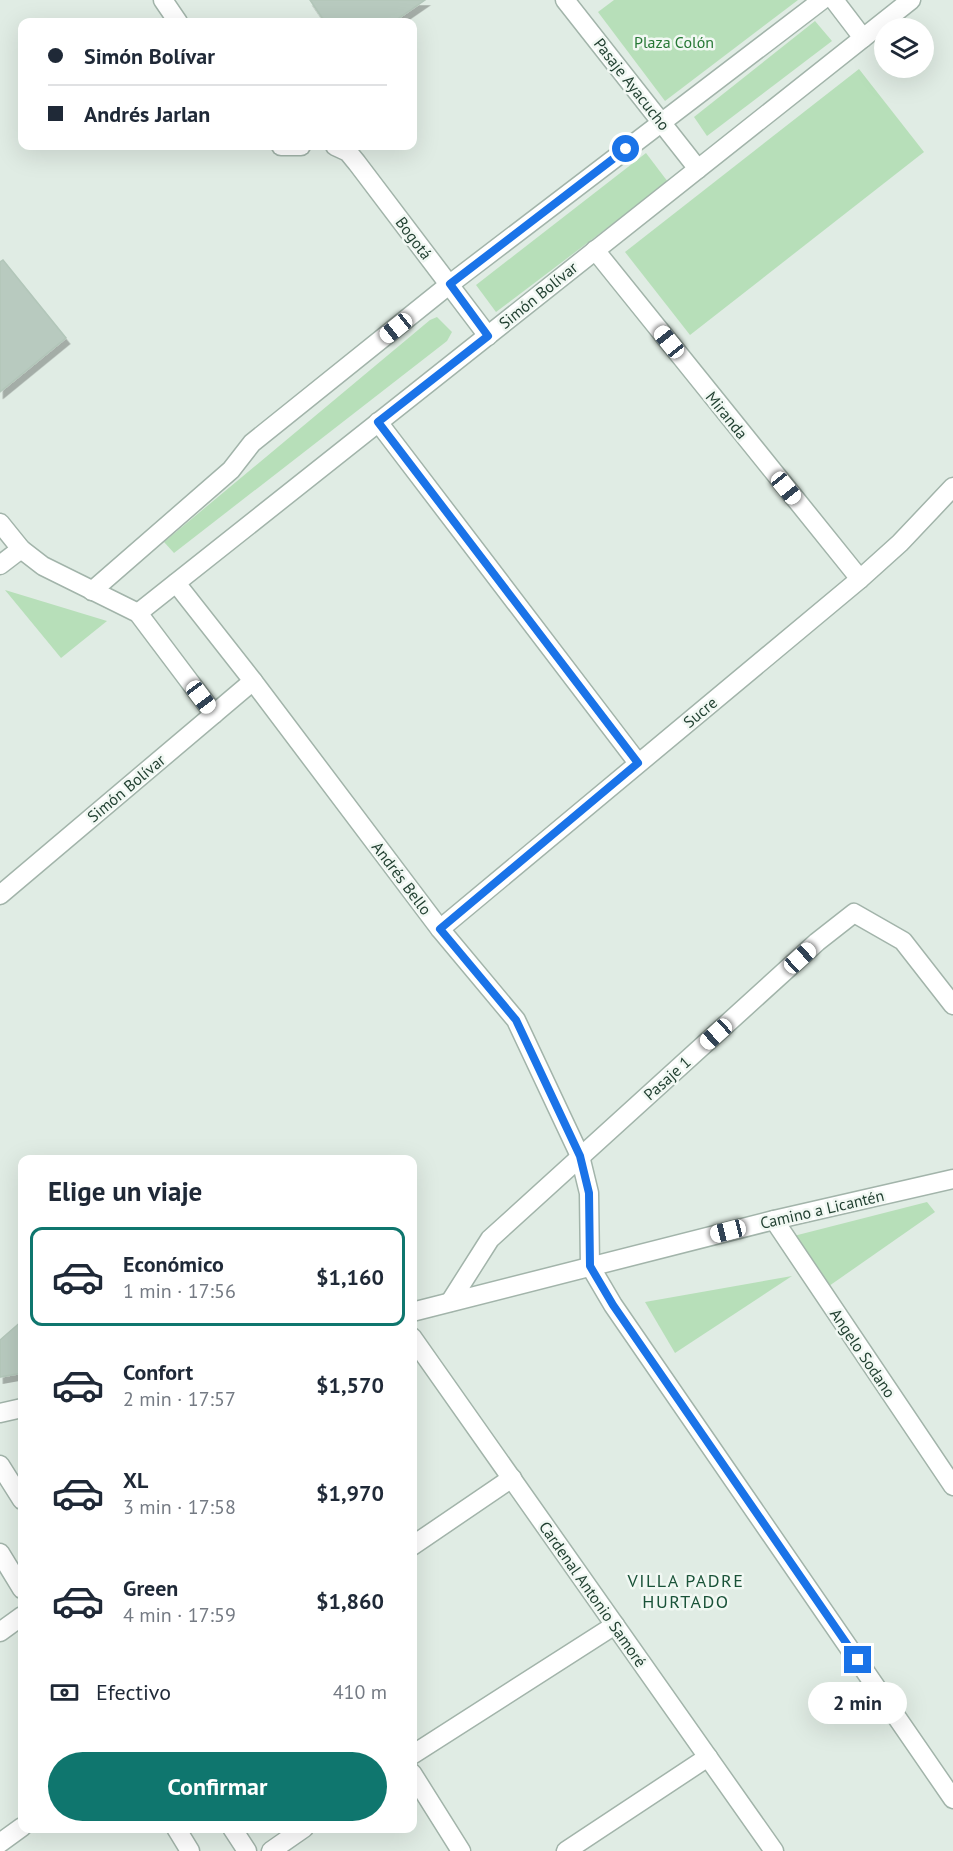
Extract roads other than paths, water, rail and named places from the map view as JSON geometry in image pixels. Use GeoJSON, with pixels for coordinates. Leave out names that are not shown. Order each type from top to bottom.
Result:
{"type":"FeatureCollection","features":[{"type":"Feature","properties":{"kind":"street"},"geometry":{"type":"LineString","coordinates":[[163,0],[175,18]]}},
{"type":"Feature","properties":{"kind":"street","name":"Pasaje Ayacucho"},"geometry":{"type":"LineString","coordinates":[[565,0],[698,169]]}},
{"type":"Feature","properties":{"kind":"street"},"geometry":{"type":"LineString","coordinates":[[92,591],[231,470],[252,443],[450,284],[822,0]]}},
{"type":"Feature","properties":{"kind":"street"},"geometry":{"type":"LineString","coordinates":[[834,0],[863,38]]}},
{"type":"Feature","properties":{"kind":"street","name":"Simón Bolívar"},"geometry":{"type":"LineString","coordinates":[[138,614],[911,0]]}},
{"type":"Feature","properties":{"kind":"street","name":"Bogotá"},"geometry":{"type":"LineString","coordinates":[[344,150],[357,163],[488,336]]}},
{"type":"Feature","properties":{"kind":"street","name":"Miranda"},"geometry":{"type":"LineString","coordinates":[[595,250],[860,579]]}},
{"type":"Feature","properties":{"kind":"street"},"geometry":{"type":"LineString","coordinates":[[378,422],[638,763]]}},
{"type":"Feature","properties":{"kind":"street","name":"Sucre"},"geometry":{"type":"LineString","coordinates":[[440,929],[860,579],[900,543],[953,487]]}},
{"type":"Feature","properties":{"kind":"street"},"geometry":{"type":"LineString","coordinates":[[0,523],[21,549],[43,566],[138,614],[214,714]]}},
{"type":"Feature","properties":{"kind":"street"},"geometry":{"type":"LineString","coordinates":[[0,565],[21,549]]}},
{"type":"Feature","properties":{"kind":"street","name":"Andrés Bello"},"geometry":{"type":"LineString","coordinates":[[176,583],[440,929],[516,1020],[580,1156],[589,1193],[590,1266]]}},
{"type":"Feature","properties":{"kind":"street","name":"Simón Bolívar"},"geometry":{"type":"LineString","coordinates":[[0,895],[253,681]]}},
{"type":"Feature","properties":{"kind":"street","name":"Pasaje 1"},"geometry":{"type":"LineString","coordinates":[[450,1302],[490,1239],[817,942],[854,913],[903,941],[953,1005]]}},
{"type":"Feature","properties":{"kind":"street","name":"Camino a Licantén"},"geometry":{"type":"LineString","coordinates":[[417,1311],[774,1220],[952,1181]]}},
{"type":"Feature","properties":{"kind":"street","name":"Angelo Sodano"},"geometry":{"type":"LineString","coordinates":[[774,1220],[953,1486]]}},
{"type":"Feature","properties":{"kind":"street"},"geometry":{"type":"LineString","coordinates":[[590,1266],[613,1305],[953,1799]]}},
{"type":"Feature","properties":{"kind":"street","name":"Cardenal Antonio Samoré"},"geometry":{"type":"LineString","coordinates":[[417,1344],[774,1851]]}},
{"type":"Feature","properties":{"kind":"street"},"geometry":{"type":"LineString","coordinates":[[0,1413],[18,1409]]}},
{"type":"Feature","properties":{"kind":"street"},"geometry":{"type":"LineString","coordinates":[[0,1465],[18,1494]]}},
{"type":"Feature","properties":{"kind":"street"},"geometry":{"type":"LineString","coordinates":[[417,1543],[512,1478]]}},
{"type":"Feature","properties":{"kind":"street"},"geometry":{"type":"LineString","coordinates":[[0,1553],[18,1582]]}},
{"type":"Feature","properties":{"kind":"street"},"geometry":{"type":"LineString","coordinates":[[0,1632],[18,1619]]}},
{"type":"Feature","properties":{"kind":"street"},"geometry":{"type":"LineString","coordinates":[[417,1752],[615,1625]]}},
{"type":"Feature","properties":{"kind":"street"},"geometry":{"type":"LineString","coordinates":[[566,1851],[708,1757]]}},
{"type":"Feature","properties":{"kind":"street"},"geometry":{"type":"LineString","coordinates":[[417,1781],[461,1851]]}},
{"type":"Feature","properties":{"kind":"street"},"geometry":{"type":"LineString","coordinates":[[0,1843],[18,1830]]}},
{"type":"Feature","properties":{"kind":"street"},"geometry":{"type":"LineString","coordinates":[[179,1833],[190,1851]]}},
{"type":"Feature","properties":{"kind":"street"},"geometry":{"type":"LineString","coordinates":[[235,1833],[247,1851]]}},
{"type":"Feature","properties":{"kind":"street"},"geometry":{"type":"LineString","coordinates":[[272,1851],[297,1833]]}},
{"type":"Feature","properties":{"kind":"district","name":"VILLA PADRE HURTADO"},"geometry":{"type":"Point","coordinates":[686,1591]}},
{"type":"Feature","properties":{"kind":"park label","name":"Plaza Colón"},"geometry":{"type":"Point","coordinates":[674,42]}}]}
